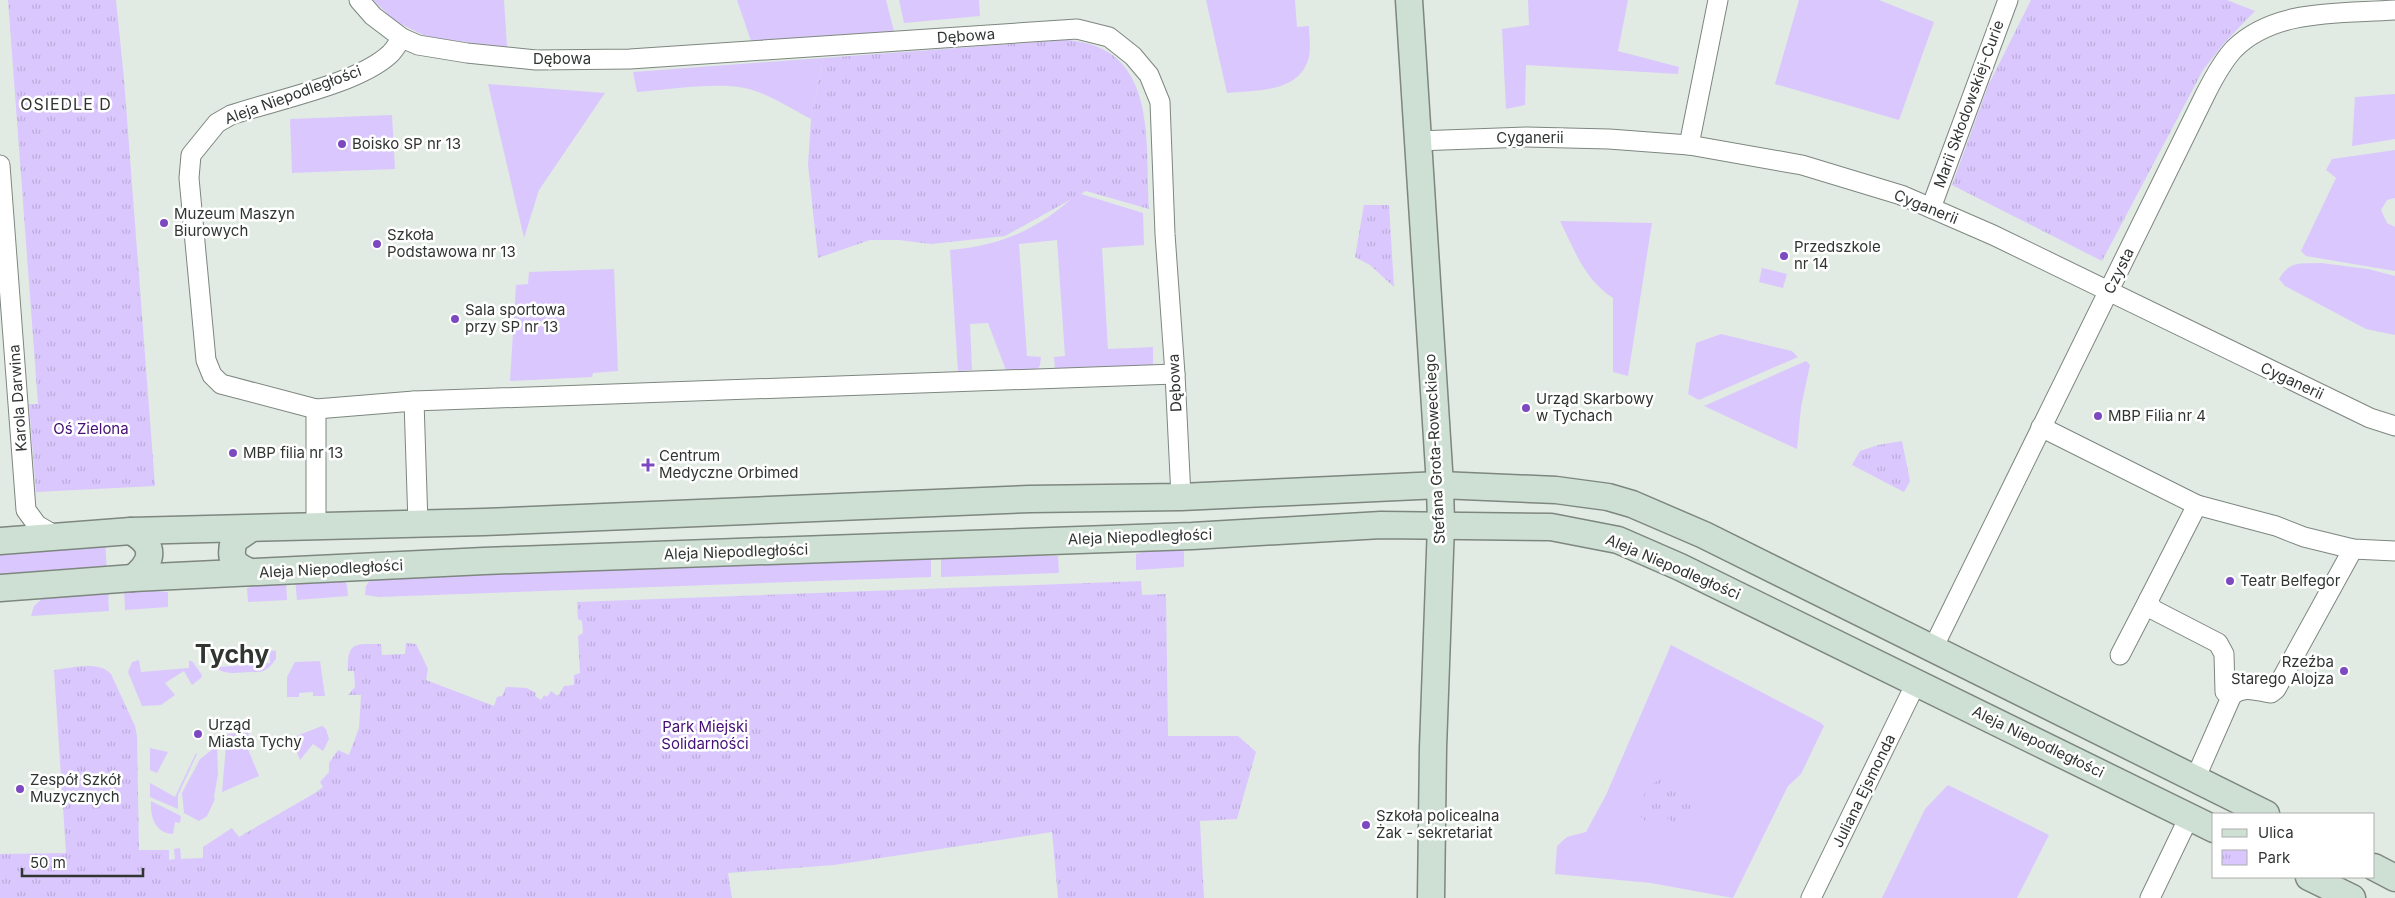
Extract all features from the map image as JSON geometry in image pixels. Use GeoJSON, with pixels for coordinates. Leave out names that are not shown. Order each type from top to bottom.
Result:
{"type":"FeatureCollection","features":[{"type":"Feature","properties":{"kind":"street","name":"Dębowa"},"geometry":{"type":"LineString","coordinates":[[359,0],[373,16],[402,38],[418,45],[466,53],[546,60],[630,59],[1078,29],[1109,37],[1133,56],[1148,75],[1160,102],[1165,234],[1176,374],[1182,497]]}},
{"type":"Feature","properties":{"kind":"street","name":"Stefana Grota-Roweckiego"},"geometry":{"type":"LineString","coordinates":[[1409,0],[1441,524],[1434,719],[1431,898]]}},
{"type":"Feature","properties":{"kind":"street"},"geometry":{"type":"LineString","coordinates":[[1689,145],[1718,0]]}},
{"type":"Feature","properties":{"kind":"street","name":"Marii Skłodowskiej-Curie"},"geometry":{"type":"LineString","coordinates":[[1931,208],[2008,0]]}},
{"type":"Feature","properties":{"kind":"street","name":"Czysta"},"geometry":{"type":"LineString","coordinates":[[1934,648],[2205,95],[2234,50],[2264,29],[2291,19],[2314,15],[2395,10]]}},
{"type":"Feature","properties":{"kind":"street","name":"Aleja Niepodległości"},"geometry":{"type":"LineString","coordinates":[[402,38],[391,53],[383,59],[342,80],[231,115],[216,123],[191,155],[189,178],[206,360],[212,375],[221,384],[316,409],[414,401],[1176,374]]}},
{"type":"Feature","properties":{"kind":"street","name":"Cyganerii"},"geometry":{"type":"LineString","coordinates":[[1417,141],[1554,138],[1609,139],[1689,145],[1802,165],[1901,195],[1994,234],[2200,337],[2370,418],[2395,426]]}},
{"type":"Feature","properties":{"kind":"street","name":"Karola Darwina"},"geometry":{"type":"LineString","coordinates":[[0,165],[26,510]]}},
{"type":"Feature","properties":{"kind":"street"},"geometry":{"type":"LineString","coordinates":[[414,401],[418,524]]}},
{"type":"Feature","properties":{"kind":"street"},"geometry":{"type":"LineString","coordinates":[[316,409],[316,528]]}},
{"type":"Feature","properties":{"kind":"street"},"geometry":{"type":"LineString","coordinates":[[2041,427],[2197,504],[2276,526],[2304,537],[2353,549],[2395,551]]}},
{"type":"Feature","properties":{"kind":"street"},"geometry":{"type":"LineString","coordinates":[[3,540],[131,531],[316,528],[1030,499],[1182,497],[1440,485],[1556,490],[1608,497],[1632,504],[1704,535],[2162,762],[2241,808],[2262,813]]}},
{"type":"Feature","properties":{"kind":"street"},"geometry":{"type":"LineString","coordinates":[[2120,655],[2197,504]]}},
{"type":"Feature","properties":{"kind":"street"},"geometry":{"type":"LineString","coordinates":[[26,510],[37,525],[56,536]]}},
{"type":"Feature","properties":{"kind":"street"},"geometry":{"type":"LineString","coordinates":[[3,540],[20,527],[26,510]]}},
{"type":"Feature","properties":{"kind":"street"},"geometry":{"type":"LineString","coordinates":[[484,522],[493,531],[495,540],[494,550],[484,561]]}},
{"type":"Feature","properties":{"kind":"street","name":"Aleja Niepodległości"},"geometry":{"type":"LineString","coordinates":[[0,588],[133,578],[484,561],[1192,536],[1380,525],[1441,524],[1551,527],[1618,540],[1680,567],[2212,828]]}},
{"type":"Feature","properties":{"kind":"street"},"geometry":{"type":"LineString","coordinates":[[250,529],[234,540],[231,550],[231,560],[237,567],[250,572]]}},
{"type":"Feature","properties":{"kind":"street"},"geometry":{"type":"LineString","coordinates":[[131,531],[143,538],[149,547],[149,557],[142,571],[133,578]]}},
{"type":"Feature","properties":{"kind":"street"},"geometry":{"type":"LineString","coordinates":[[2195,780],[2232,695],[2240,689],[2246,688],[2271,693],[2276,689],[2353,549]]}},
{"type":"Feature","properties":{"kind":"street"},"geometry":{"type":"LineString","coordinates":[[2150,599],[2150,605],[2154,610],[2218,643],[2224,654],[2225,692]]}},
{"type":"Feature","properties":{"kind":"street"},"geometry":{"type":"LineString","coordinates":[[1876,662],[1873,651],[1875,641],[1884,632],[1895,628]]}},
{"type":"Feature","properties":{"kind":"street"},"geometry":{"type":"LineString","coordinates":[[1952,700],[1965,700],[1973,695],[1978,684],[1977,671]]}},
{"type":"Feature","properties":{"kind":"street","name":"Juliana Ejsmonda"},"geometry":{"type":"LineString","coordinates":[[1811,898],[1916,683]]}},
{"type":"Feature","properties":{"kind":"street"},"geometry":{"type":"LineString","coordinates":[[2151,797],[2146,786],[2147,776],[2153,767],[2162,762]]}},
{"type":"Feature","properties":{"kind":"street"},"geometry":{"type":"LineString","coordinates":[[2150,898],[2189,817]]}},
{"type":"Feature","properties":{"kind":"street"},"geometry":{"type":"LineString","coordinates":[[2375,868],[2395,878]]}},
{"type":"Feature","properties":{"kind":"street"},"geometry":{"type":"LineString","coordinates":[[2311,878],[2352,898]]}},
{"type":"Feature","properties":{"kind":"green space","name":"Oś Zielona"},"geometry":{"type":"Polygon","coordinates":[[[8,0],[116,0],[124,79],[155,486],[36,492],[29,404],[38,404],[8,0]]]}},
{"type":"Feature","properties":{"kind":"green space"},"geometry":{"type":"Polygon","coordinates":[[[373,0],[504,0],[507,47],[427,37],[395,21],[373,0]]]}},
{"type":"Feature","properties":{"kind":"green space"},"geometry":{"type":"Polygon","coordinates":[[[737,0],[886,0],[894,31],[751,41],[737,0]]]}},
{"type":"Feature","properties":{"kind":"green space"},"geometry":{"type":"Polygon","coordinates":[[[899,0],[979,0],[980,16],[904,23],[899,0]]]}},
{"type":"Feature","properties":{"kind":"green space"},"geometry":{"type":"Polygon","coordinates":[[[1206,0],[1295,0],[1297,27],[1309,26],[1310,53],[1304,69],[1297,77],[1276,87],[1264,90],[1227,93],[1206,0]]]}},
{"type":"Feature","properties":{"kind":"green space"},"geometry":{"type":"Polygon","coordinates":[[[1528,0],[1628,0],[1618,51],[1679,67],[1678,74],[1526,65],[1525,105],[1506,109],[1502,29],[1529,25],[1528,0]]]}},
{"type":"Feature","properties":{"kind":"green space"},"geometry":{"type":"Polygon","coordinates":[[[1799,0],[1879,0],[1934,22],[1899,120],[1775,84],[1799,0]]]}},
{"type":"Feature","properties":{"kind":"green space"},"geometry":{"type":"Polygon","coordinates":[[[2031,0],[2227,0],[2255,11],[2225,42],[2203,70],[2102,261],[1952,185],[1988,86],[2031,0]]]}},
{"type":"Feature","properties":{"kind":"green space"},"geometry":{"type":"Polygon","coordinates":[[[1066,40],[1096,46],[1118,59],[1132,78],[1141,101],[1146,127],[1149,209],[1086,191],[1005,236],[931,244],[899,240],[870,240],[818,258],[808,165],[811,119],[823,58],[1066,40]]]}},
{"type":"Feature","properties":{"kind":"green space"},"geometry":{"type":"Polygon","coordinates":[[[823,58],[811,119],[770,97],[745,88],[705,86],[637,92],[633,72],[823,58]]]}},
{"type":"Feature","properties":{"kind":"green space"},"geometry":{"type":"Polygon","coordinates":[[[488,84],[605,93],[539,190],[524,238],[488,84]]]}},
{"type":"Feature","properties":{"kind":"green space"},"geometry":{"type":"Polygon","coordinates":[[[2395,94],[2395,139],[2352,146],[2355,97],[2395,94]]]}},
{"type":"Feature","properties":{"kind":"green space","name":"Boisko SP nr 13"},"geometry":{"type":"Polygon","coordinates":[[[392,115],[395,169],[292,173],[290,119],[392,115]]]}},
{"type":"Feature","properties":{"kind":"green space"},"geometry":{"type":"Polygon","coordinates":[[[2395,150],[2395,198],[2387,200],[2381,210],[2387,223],[2395,227],[2395,271],[2306,256],[2301,251],[2336,178],[2326,170],[2332,159],[2395,150]]]}},
{"type":"Feature","properties":{"kind":"green space"},"geometry":{"type":"Polygon","coordinates":[[[1078,193],[1143,213],[1144,245],[1102,248],[1108,349],[1153,347],[1153,366],[1055,369],[1054,357],[1065,356],[1057,240],[1019,244],[1027,356],[1041,357],[1037,370],[1007,373],[988,323],[970,324],[972,370],[958,371],[950,250],[987,244],[1019,233],[1049,216],[1078,193]]]}},
{"type":"Feature","properties":{"kind":"green space"},"geometry":{"type":"Polygon","coordinates":[[[1364,205],[1389,205],[1394,287],[1370,265],[1355,257],[1364,205]]]}},
{"type":"Feature","properties":{"kind":"green space"},"geometry":{"type":"Polygon","coordinates":[[[1560,221],[1652,223],[1628,376],[1613,372],[1613,298],[1587,273],[1560,221]]]}},
{"type":"Feature","properties":{"kind":"green space"},"geometry":{"type":"Polygon","coordinates":[[[2321,263],[2368,269],[2395,276],[2395,335],[2366,329],[2285,286],[2279,279],[2287,269],[2297,264],[2321,263]]]}},
{"type":"Feature","properties":{"kind":"green space"},"geometry":{"type":"Polygon","coordinates":[[[1762,268],[1787,274],[1783,288],[1759,282],[1762,268]]]}},
{"type":"Feature","properties":{"kind":"green space"},"geometry":{"type":"Polygon","coordinates":[[[614,269],[618,371],[593,373],[592,377],[510,381],[516,285],[528,284],[529,272],[614,269]]]}},
{"type":"Feature","properties":{"kind":"green space"},"geometry":{"type":"Polygon","coordinates":[[[1721,334],[1792,351],[1798,357],[1699,400],[1688,394],[1696,343],[1721,334]]]}},
{"type":"Feature","properties":{"kind":"green space"},"geometry":{"type":"Polygon","coordinates":[[[1806,361],[1810,365],[1801,407],[1797,449],[1704,406],[1806,361]]]}},
{"type":"Feature","properties":{"kind":"green space"},"geometry":{"type":"Polygon","coordinates":[[[1902,441],[1910,481],[1904,492],[1852,465],[1860,451],[1878,445],[1902,441]]]}},
{"type":"Feature","properties":{"kind":"green space"},"geometry":{"type":"Polygon","coordinates":[[[105,540],[107,573],[0,580],[0,549],[105,540]]]}},
{"type":"Feature","properties":{"kind":"green space"},"geometry":{"type":"Polygon","coordinates":[[[1165,546],[1181,547],[1184,552],[1184,567],[1136,570],[1136,554],[1165,546]]]}},
{"type":"Feature","properties":{"kind":"green space"},"geometry":{"type":"Polygon","coordinates":[[[931,554],[931,577],[379,597],[365,595],[366,586],[372,577],[931,554]]]}},
{"type":"Feature","properties":{"kind":"green space"},"geometry":{"type":"Polygon","coordinates":[[[941,554],[1058,556],[1059,573],[941,577],[941,554]]]}},
{"type":"Feature","properties":{"kind":"green space"},"geometry":{"type":"Polygon","coordinates":[[[286,579],[287,600],[248,602],[247,588],[286,579]]]}},
{"type":"Feature","properties":{"kind":"green space"},"geometry":{"type":"Polygon","coordinates":[[[295,579],[343,579],[347,585],[348,596],[297,600],[295,579]]]}},
{"type":"Feature","properties":{"kind":"green space","name":"Park Miejski Solidarności"},"geometry":{"type":"Polygon","coordinates":[[[1141,581],[1142,595],[1166,594],[1168,736],[1238,736],[1256,752],[1237,819],[1200,821],[1204,898],[1058,898],[1052,832],[834,865],[728,873],[732,898],[0,898],[0,854],[66,853],[54,670],[92,666],[99,667],[111,674],[135,726],[137,736],[139,850],[169,850],[169,860],[175,859],[174,849],[180,848],[181,859],[203,858],[203,847],[232,828],[239,837],[315,793],[323,787],[320,782],[329,772],[329,763],[338,750],[349,755],[359,728],[361,695],[348,695],[355,687],[354,671],[348,671],[349,654],[354,646],[381,644],[382,655],[405,654],[406,643],[416,644],[428,669],[426,680],[494,706],[497,697],[502,696],[506,687],[527,688],[536,693],[535,696],[541,700],[544,695],[547,697],[551,691],[558,696],[564,686],[574,685],[574,675],[580,673],[578,636],[583,633],[582,621],[578,619],[577,602],[1141,581]]]}},
{"type":"Feature","properties":{"kind":"green space"},"geometry":{"type":"Polygon","coordinates":[[[124,589],[168,592],[168,607],[125,610],[124,589]]]}},
{"type":"Feature","properties":{"kind":"green space"},"geometry":{"type":"Polygon","coordinates":[[[108,590],[109,611],[31,616],[34,606],[45,596],[108,590]]]}},
{"type":"Feature","properties":{"kind":"green space"},"geometry":{"type":"Polygon","coordinates":[[[1671,645],[1824,726],[1801,774],[1788,786],[1733,898],[1651,883],[1555,874],[1557,846],[1567,837],[1586,832],[1606,795],[1671,645]]]}},
{"type":"Feature","properties":{"kind":"green space"},"geometry":{"type":"Polygon","coordinates":[[[269,650],[276,651],[276,659],[268,668],[260,672],[226,672],[216,668],[213,663],[212,656],[219,653],[220,667],[270,663],[269,650]]]}},
{"type":"Feature","properties":{"kind":"green space"},"geometry":{"type":"Polygon","coordinates":[[[139,660],[141,672],[189,668],[189,661],[192,661],[202,675],[192,685],[184,671],[165,683],[175,695],[161,705],[142,706],[128,672],[132,662],[139,660]]]}},
{"type":"Feature","properties":{"kind":"green space"},"geometry":{"type":"Polygon","coordinates":[[[320,661],[325,696],[313,696],[313,692],[299,693],[299,697],[287,697],[287,677],[295,662],[320,661]]]}},
{"type":"Feature","properties":{"kind":"green space"},"geometry":{"type":"Polygon","coordinates":[[[322,726],[326,729],[329,739],[323,751],[313,744],[300,760],[291,738],[322,726]]]}},
{"type":"Feature","properties":{"kind":"green space"},"geometry":{"type":"Polygon","coordinates":[[[248,732],[250,740],[245,742],[259,776],[222,792],[227,734],[248,732]]]}},
{"type":"Feature","properties":{"kind":"green space"},"geometry":{"type":"Polygon","coordinates":[[[217,746],[218,774],[215,799],[207,816],[199,821],[184,813],[182,793],[200,759],[217,746]]]}},
{"type":"Feature","properties":{"kind":"green space"},"geometry":{"type":"Polygon","coordinates":[[[150,748],[168,752],[157,773],[150,770],[150,748]]]}},
{"type":"Feature","properties":{"kind":"green space"},"geometry":{"type":"Polygon","coordinates":[[[196,753],[178,795],[178,809],[150,797],[150,783],[175,797],[196,753]]]}},
{"type":"Feature","properties":{"kind":"green space"},"geometry":{"type":"Polygon","coordinates":[[[1667,778],[1688,787],[1695,795],[1700,807],[1694,817],[1681,824],[1671,821],[1666,817],[1658,823],[1648,824],[1640,816],[1643,797],[1655,782],[1667,778]]]}},
{"type":"Feature","properties":{"kind":"green space"},"geometry":{"type":"Polygon","coordinates":[[[1948,785],[2049,835],[2017,898],[1882,898],[1925,809],[1948,785]]]}},
{"type":"Feature","properties":{"kind":"green space"},"geometry":{"type":"Polygon","coordinates":[[[151,801],[181,816],[180,823],[175,822],[173,834],[162,831],[155,823],[151,813],[151,801]]]}},
{"type":"Feature","properties":{"kind":"place","name":"Boisko SP nr 13"},"geometry":{"type":"Point","coordinates":[342,144]}},
{"type":"Feature","properties":{"kind":"place","name":"Muzeum Maszyn Biurowych"},"geometry":{"type":"Point","coordinates":[164,223]}},
{"type":"Feature","properties":{"kind":"place","name":"Szkoła Podstawowa nr 13"},"geometry":{"type":"Point","coordinates":[377,244]}},
{"type":"Feature","properties":{"kind":"place","name":"Przedszkole nr 14"},"geometry":{"type":"Point","coordinates":[1784,256]}},
{"type":"Feature","properties":{"kind":"place","name":"Sala sportowa przy SP nr 13"},"geometry":{"type":"Point","coordinates":[455,319]}},
{"type":"Feature","properties":{"kind":"place","name":"Urząd Skarbowy w Tychach"},"geometry":{"type":"Point","coordinates":[1526,408]}},
{"type":"Feature","properties":{"kind":"place","name":"MBP Filia nr 4"},"geometry":{"type":"Point","coordinates":[2098,416]}},
{"type":"Feature","properties":{"kind":"place","name":"MBP filia nr 13"},"geometry":{"type":"Point","coordinates":[233,453]}},
{"type":"Feature","properties":{"kind":"place","name":"Centrum Medyczne Orbimed"},"geometry":{"type":"Point","coordinates":[648,465]}},
{"type":"Feature","properties":{"kind":"place","name":"Teatr Belfegor"},"geometry":{"type":"Point","coordinates":[2230,581]}},
{"type":"Feature","properties":{"kind":"place","name":"Rzeźba Starego Alojza"},"geometry":{"type":"Point","coordinates":[2344,671]}},
{"type":"Feature","properties":{"kind":"place","name":"Urząd Miasta Tychy"},"geometry":{"type":"Point","coordinates":[198,734]}},
{"type":"Feature","properties":{"kind":"place","name":"Zespół Szkół Muzycznych"},"geometry":{"type":"Point","coordinates":[20,789]}},
{"type":"Feature","properties":{"kind":"place","name":"Szkoła policealna Żak - sekretariat"},"geometry":{"type":"Point","coordinates":[1366,825]}},
{"type":"Feature","properties":{"kind":"district","name":"OSIEDLE D"},"geometry":{"type":"Point","coordinates":[66,104]}},
{"type":"Feature","properties":{"kind":"district","name":"Tychy"},"geometry":{"type":"Point","coordinates":[232,654]}}]}
